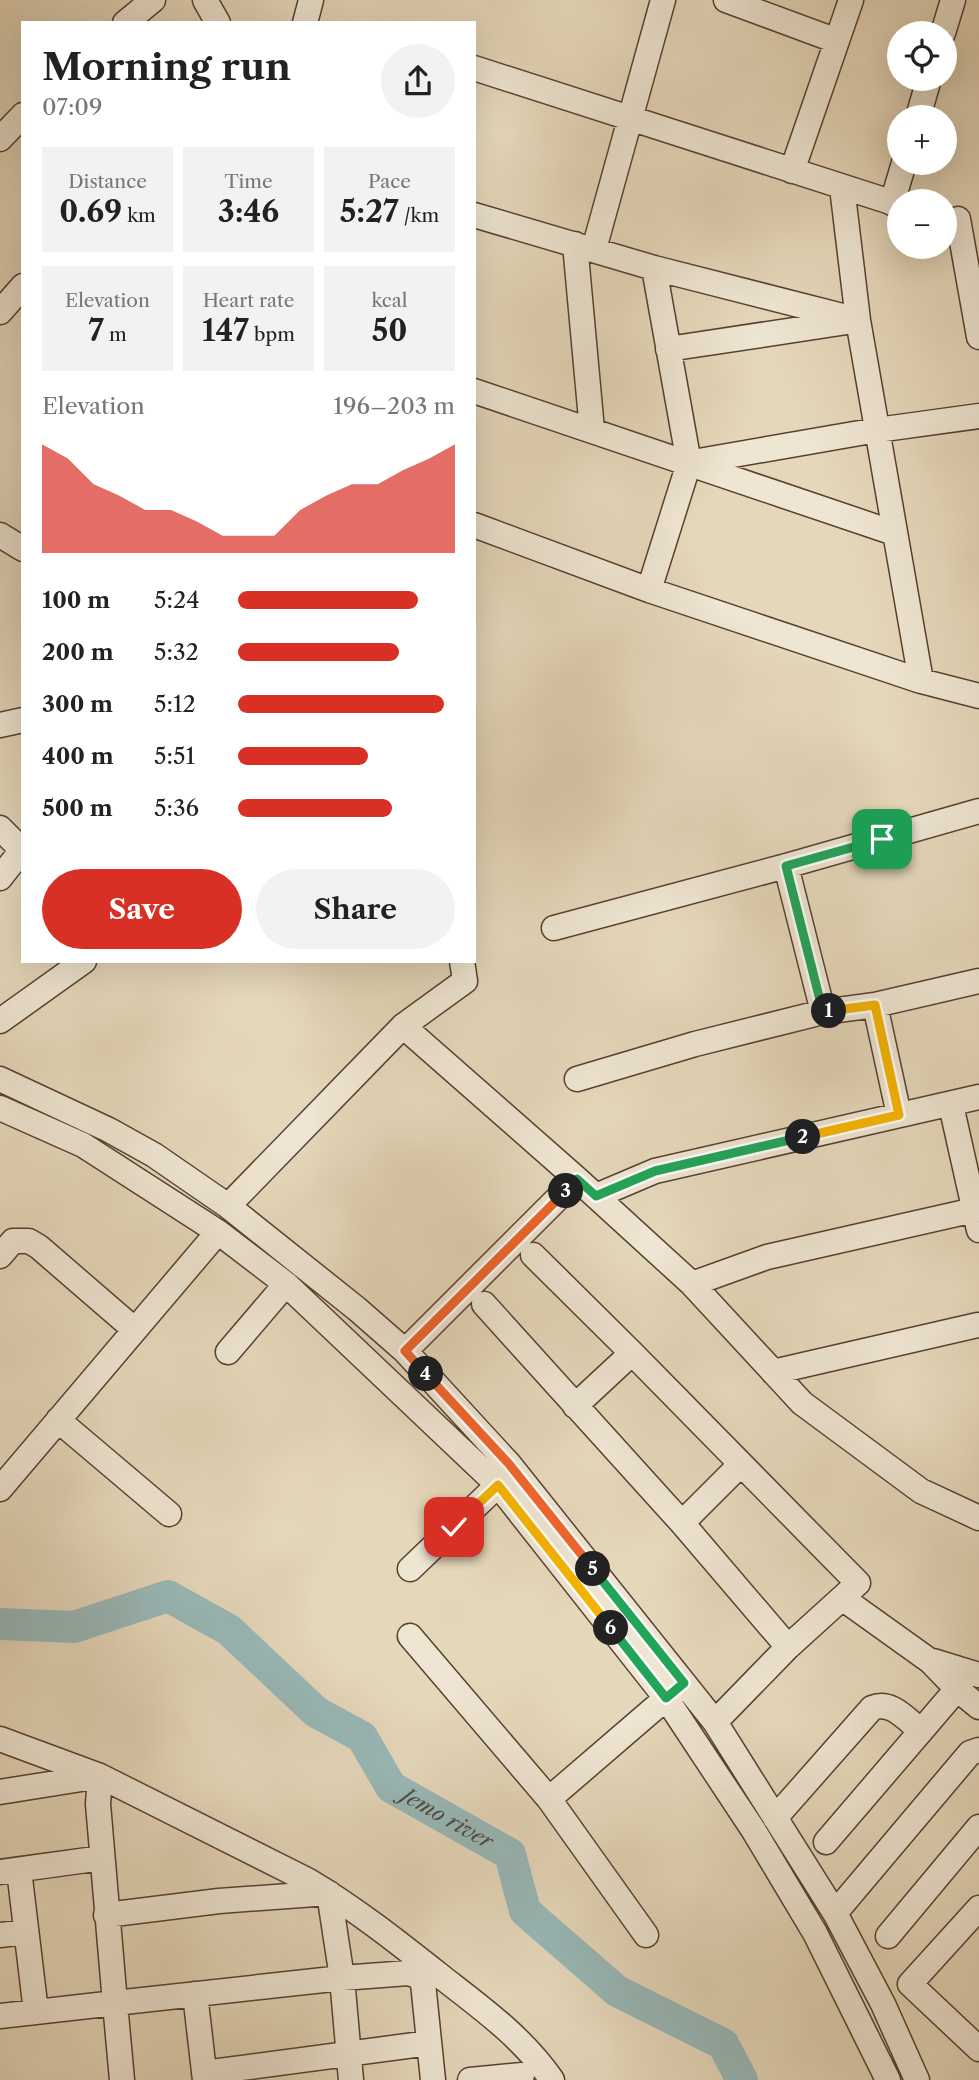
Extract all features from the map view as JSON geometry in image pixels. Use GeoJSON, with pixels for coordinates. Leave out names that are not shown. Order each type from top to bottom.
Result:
{"type":"FeatureCollection","features":[{"type":"Feature","properties":{"kind":"street"},"geometry":{"type":"LineString","coordinates":[[127,21],[153,0]]}},
{"type":"Feature","properties":{"kind":"street"},"geometry":{"type":"LineString","coordinates":[[205,0],[217,21]]}},
{"type":"Feature","properties":{"kind":"street"},"geometry":{"type":"LineString","coordinates":[[306,21],[311,0]]}},
{"type":"Feature","properties":{"kind":"street"},"geometry":{"type":"LineString","coordinates":[[592,430],[585,246],[631,119],[663,0]]}},
{"type":"Feature","properties":{"kind":"street"},"geometry":{"type":"LineString","coordinates":[[726,0],[837,41]]}},
{"type":"Feature","properties":{"kind":"street"},"geometry":{"type":"LineString","coordinates":[[792,171],[851,0]]}},
{"type":"Feature","properties":{"kind":"street"},"geometry":{"type":"LineString","coordinates":[[947,21],[953,0]]}},
{"type":"Feature","properties":{"kind":"street"},"geometry":{"type":"LineString","coordinates":[[476,69],[887,201]]}},
{"type":"Feature","properties":{"kind":"street"},"geometry":{"type":"LineString","coordinates":[[0,139],[21,117]]}},
{"type":"Feature","properties":{"kind":"street"},"geometry":{"type":"LineString","coordinates":[[842,187],[859,320],[921,681]]}},
{"type":"Feature","properties":{"kind":"street"},"geometry":{"type":"LineString","coordinates":[[476,216],[654,268],[859,320]]}},
{"type":"Feature","properties":{"kind":"street"},"geometry":{"type":"LineString","coordinates":[[961,219],[979,337]]}},
{"type":"Feature","properties":{"kind":"street"},"geometry":{"type":"LineString","coordinates":[[649,590],[689,463],[654,268]]}},
{"type":"Feature","properties":{"kind":"street"},"geometry":{"type":"LineString","coordinates":[[0,312],[21,288]]}},
{"type":"Feature","properties":{"kind":"street"},"geometry":{"type":"LineString","coordinates":[[668,349],[859,320]]}},
{"type":"Feature","properties":{"kind":"street"},"geometry":{"type":"LineString","coordinates":[[476,392],[894,533]]}},
{"type":"Feature","properties":{"kind":"street"},"geometry":{"type":"LineString","coordinates":[[689,463],[877,430],[979,416]]}},
{"type":"Feature","properties":{"kind":"street"},"geometry":{"type":"LineString","coordinates":[[476,526],[649,590],[921,681],[979,696]]}},
{"type":"Feature","properties":{"kind":"street"},"geometry":{"type":"LineString","coordinates":[[0,535],[21,548]]}},
{"type":"Feature","properties":{"kind":"street"},"geometry":{"type":"LineString","coordinates":[[0,725],[21,720]]}},
{"type":"Feature","properties":{"kind":"street"},"geometry":{"type":"LineString","coordinates":[[554,928],[979,811]]}},
{"type":"Feature","properties":{"kind":"street"},"geometry":{"type":"LineString","coordinates":[[0,828],[21,849]]}},
{"type":"Feature","properties":{"kind":"street"},"geometry":{"type":"LineString","coordinates":[[0,878],[21,851]]}},
{"type":"Feature","properties":{"kind":"street"},"geometry":{"type":"LineString","coordinates":[[786,866],[823,1012]]}},
{"type":"Feature","properties":{"kind":"street"},"geometry":{"type":"LineString","coordinates":[[0,1021],[81,963]]}},
{"type":"Feature","properties":{"kind":"street"},"geometry":{"type":"LineString","coordinates":[[228,1206],[403,1026],[465,981],[462,963]]}},
{"type":"Feature","properties":{"kind":"street"},"geometry":{"type":"LineString","coordinates":[[577,1079],[695,1044],[823,1012],[875,1005],[979,981]]}},
{"type":"Feature","properties":{"kind":"street"},"geometry":{"type":"LineString","coordinates":[[875,1005],[899,1115]]}},
{"type":"Feature","properties":{"kind":"street"},"geometry":{"type":"LineString","coordinates":[[403,1026],[692,1284],[802,1403],[921,1491],[979,1518]]}},
{"type":"Feature","properties":{"kind":"street"},"geometry":{"type":"LineString","coordinates":[[0,1079],[154,1155],[228,1206],[405,1351],[509,1464],[675,1690],[815,1933],[888,2080]]}},
{"type":"Feature","properties":{"kind":"street"},"geometry":{"type":"LineString","coordinates":[[596,1196],[655,1171],[979,1097]]}},
{"type":"Feature","properties":{"kind":"street"},"geometry":{"type":"LineString","coordinates":[[692,1284],[767,1256],[978,1216],[951,1105]]}},
{"type":"Feature","properties":{"kind":"street"},"geometry":{"type":"LineString","coordinates":[[0,1108],[83,1146],[218,1232],[286,1284],[498,1485],[675,1690],[715,1722],[835,1913],[883,2004],[916,2080]]}},
{"type":"Feature","properties":{"kind":"street"},"geometry":{"type":"LineString","coordinates":[[405,1351],[577,1179]]}},
{"type":"Feature","properties":{"kind":"street"},"geometry":{"type":"LineString","coordinates":[[0,1489],[218,1232]]}},
{"type":"Feature","properties":{"kind":"street"},"geometry":{"type":"LineString","coordinates":[[0,1256],[13,1241],[29,1241],[40,1247],[135,1330]]}},
{"type":"Feature","properties":{"kind":"street"},"geometry":{"type":"LineString","coordinates":[[533,1255],[858,1583],[788,1647],[715,1722]]}},
{"type":"Feature","properties":{"kind":"street"},"geometry":{"type":"LineString","coordinates":[[228,1352],[286,1284]]}},
{"type":"Feature","properties":{"kind":"street"},"geometry":{"type":"LineString","coordinates":[[484,1304],[682,1523],[788,1647]]}},
{"type":"Feature","properties":{"kind":"street"},"geometry":{"type":"LineString","coordinates":[[773,1373],[979,1329]]}},
{"type":"Feature","properties":{"kind":"street"},"geometry":{"type":"LineString","coordinates":[[575,1406],[632,1353]]}},
{"type":"Feature","properties":{"kind":"street"},"geometry":{"type":"LineString","coordinates":[[58,1420],[169,1514]]}},
{"type":"Feature","properties":{"kind":"street"},"geometry":{"type":"LineString","coordinates":[[682,1523],[741,1464]]}},
{"type":"Feature","properties":{"kind":"street"},"geometry":{"type":"LineString","coordinates":[[410,1569],[498,1485]]}},
{"type":"Feature","properties":{"kind":"street"},"geometry":{"type":"LineString","coordinates":[[842,1598],[930,1661],[979,1707]]}},
{"type":"Feature","properties":{"kind":"street"},"geometry":{"type":"LineString","coordinates":[[410,1636],[549,1799],[646,1935]]}},
{"type":"Feature","properties":{"kind":"street"},"geometry":{"type":"LineString","coordinates":[[930,1661],[979,1675]]}},
{"type":"Feature","properties":{"kind":"street"},"geometry":{"type":"LineString","coordinates":[[827,1842],[957,1689]]}},
{"type":"Feature","properties":{"kind":"street"},"geometry":{"type":"LineString","coordinates":[[549,1799],[675,1690]]}},
{"type":"Feature","properties":{"kind":"street"},"geometry":{"type":"LineString","coordinates":[[775,1818],[872,1707],[880,1704],[889,1706],[920,1730]]}},
{"type":"Feature","properties":{"kind":"street"},"geometry":{"type":"LineString","coordinates":[[0,1739],[100,1776],[329,1893],[418,1967],[515,2035],[552,2080]]}},
{"type":"Feature","properties":{"kind":"street"},"geometry":{"type":"LineString","coordinates":[[835,1913],[970,1753],[979,1750]]}},
{"type":"Feature","properties":{"kind":"street"},"geometry":{"type":"LineString","coordinates":[[0,1792],[100,1776]]}},
{"type":"Feature","properties":{"kind":"street"},"geometry":{"type":"LineString","coordinates":[[100,1776],[98,1804],[106,1915],[122,2080]]}},
{"type":"Feature","properties":{"kind":"street"},"geometry":{"type":"LineString","coordinates":[[888,1936],[979,1827]]}},
{"type":"Feature","properties":{"kind":"street"},"geometry":{"type":"LineString","coordinates":[[36,2012],[25,1932],[9,1871],[102,1858]]}},
{"type":"Feature","properties":{"kind":"street"},"geometry":{"type":"LineString","coordinates":[[106,1915],[219,1901],[329,1893]]}},
{"type":"Feature","properties":{"kind":"street"},"geometry":{"type":"LineString","coordinates":[[329,1893],[342,1978],[351,2080]]}},
{"type":"Feature","properties":{"kind":"street"},"geometry":{"type":"LineString","coordinates":[[979,1908],[910,1984],[979,2049]]}},
{"type":"Feature","properties":{"kind":"street"},"geometry":{"type":"LineString","coordinates":[[0,1935],[25,1932]]}},
{"type":"Feature","properties":{"kind":"street"},"geometry":{"type":"LineString","coordinates":[[0,2016],[408,1973],[418,1967]]}},
{"type":"Feature","properties":{"kind":"street"},"geometry":{"type":"LineString","coordinates":[[418,1967],[424,1983],[433,2080]]}},
{"type":"Feature","properties":{"kind":"street"},"geometry":{"type":"LineString","coordinates":[[195,1994],[205,2077],[268,2073],[348,2054],[429,2043]]}},
{"type":"Feature","properties":{"kind":"street"},"geometry":{"type":"LineString","coordinates":[[470,2080],[522,2078],[515,2035]]}},
{"type":"Feature","properties":{"kind":"waterway","name":"Jemo river"},"geometry":{"type":"LineString","coordinates":[[0,1624],[74,1627],[168,1596],[229,1630],[316,1712],[362,1737],[391,1787],[510,1854],[525,1911],[617,1991],[723,2044],[742,2080]]}},
{"type":"Feature","properties":{"kind":"route"},"geometry":{"type":"LineString","coordinates":[[454,1527],[498,1485],[666,1698],[684,1683],[509,1464],[405,1351],[577,1179],[596,1196],[655,1171],[899,1115],[875,1005],[823,1012],[786,866],[882,839]]}}]}
